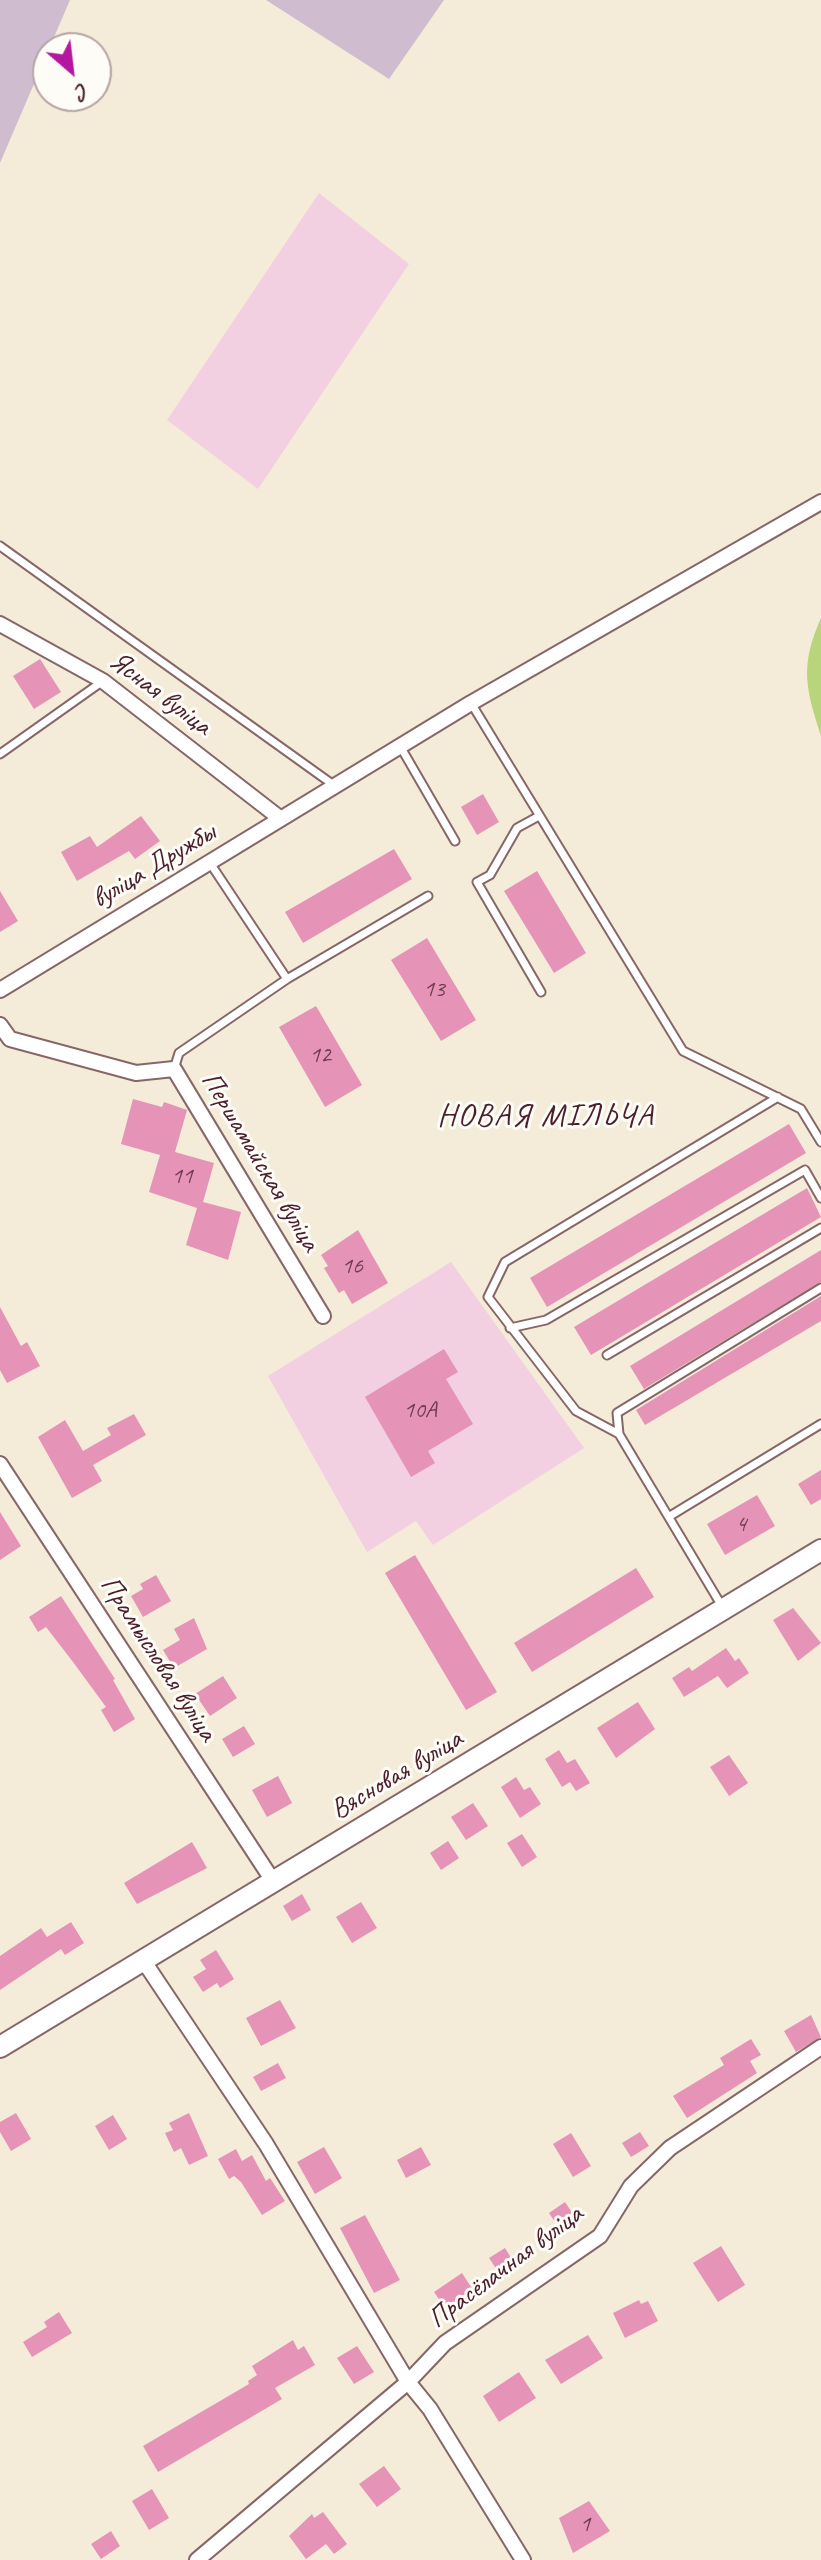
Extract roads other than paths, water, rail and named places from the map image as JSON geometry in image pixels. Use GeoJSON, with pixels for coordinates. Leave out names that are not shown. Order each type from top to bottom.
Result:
{"type":"FeatureCollection","features":[{"type":"Feature","properties":{"kind":"street","name":"вуліца Дружбы"},"geometry":{"type":"LineString","coordinates":[[0,990],[471,703],[821,502]]}},
{"type":"Feature","properties":{"kind":"street","name":"Ясная вуліца"},"geometry":{"type":"LineString","coordinates":[[0,624],[103,681],[281,819]]}},
{"type":"Feature","properties":{"kind":"street","name":"Першамайская вуліца"},"geometry":{"type":"LineString","coordinates":[[0,1025],[10,1039],[136,1073],[174,1069],[323,1316]]}},
{"type":"Feature","properties":{"kind":"street","name":"Прамысловая вуліца"},"geometry":{"type":"LineString","coordinates":[[2,1474],[273,1881]]}},
{"type":"Feature","properties":{"kind":"street","name":"Вясновая вуліца"},"geometry":{"type":"LineString","coordinates":[[0,2047],[821,1550]]}},
{"type":"Feature","properties":{"kind":"street"},"geometry":{"type":"LineString","coordinates":[[143,1960],[266,2144],[408,2382],[430,2409],[523,2560]]}},
{"type":"Feature","properties":{"kind":"street","name":"Прасёлачная вуліца"},"geometry":{"type":"LineString","coordinates":[[197,2560],[408,2382],[445,2343],[600,2236],[631,2186],[670,2148],[821,2047]]}},
{"type":"Feature","properties":{"kind":"lane"},"geometry":{"type":"LineString","coordinates":[[0,546],[335,786]]}},
{"type":"Feature","properties":{"kind":"lane"},"geometry":{"type":"LineString","coordinates":[[0,754],[103,681]]}},
{"type":"Feature","properties":{"kind":"lane"},"geometry":{"type":"LineString","coordinates":[[471,703],[683,1051],[801,1109],[821,1142]]}},
{"type":"Feature","properties":{"kind":"lane"},"geometry":{"type":"LineString","coordinates":[[400,746],[455,841]]}},
{"type":"Feature","properties":{"kind":"lane"},"geometry":{"type":"LineString","coordinates":[[539,816],[517,828],[490,875],[477,882],[541,992]]}},
{"type":"Feature","properties":{"kind":"lane"},"geometry":{"type":"LineString","coordinates":[[210,863],[287,979]]}},
{"type":"Feature","properties":{"kind":"lane"},"geometry":{"type":"LineString","coordinates":[[174,1069],[179,1053],[287,979],[428,896]]}},
{"type":"Feature","properties":{"kind":"lane"},"geometry":{"type":"LineString","coordinates":[[619,1434],[576,1411],[488,1297],[505,1262],[778,1097]]}},
{"type":"Feature","properties":{"kind":"lane"},"geometry":{"type":"LineString","coordinates":[[510,1328],[546,1320],[805,1170],[821,1198]]}},
{"type":"Feature","properties":{"kind":"lane"},"geometry":{"type":"LineString","coordinates":[[607,1355],[821,1228]]}},
{"type":"Feature","properties":{"kind":"lane"},"geometry":{"type":"LineString","coordinates":[[724,1610],[619,1434],[617,1413],[821,1288]]}},
{"type":"Feature","properties":{"kind":"lane"},"geometry":{"type":"LineString","coordinates":[[670,1516],[821,1424]]}},
{"type":"Feature","properties":{"kind":"district","name":"НОВАЯ МІЛЬЧА"},"geometry":{"type":"Point","coordinates":[546,1117]}}]}
